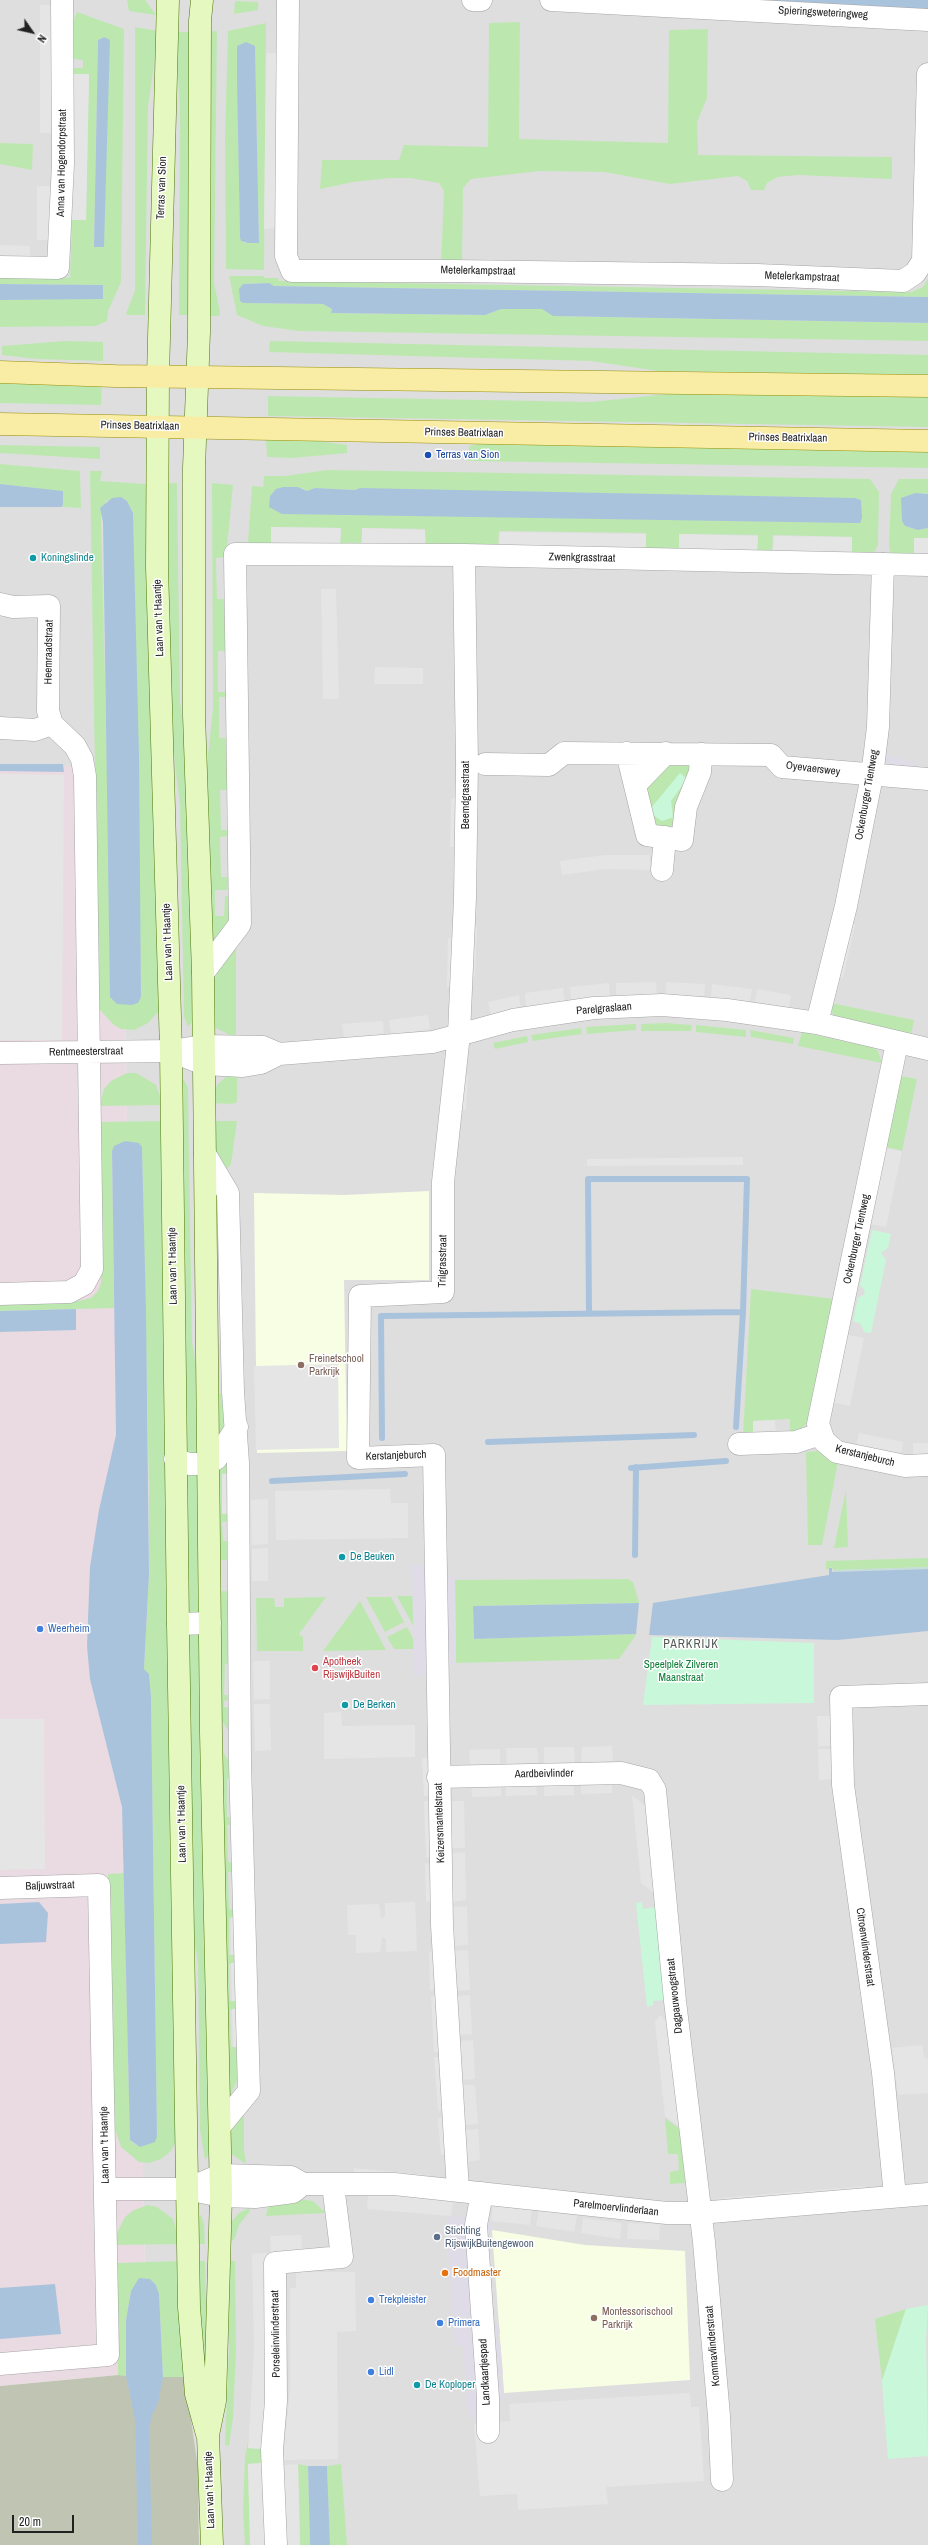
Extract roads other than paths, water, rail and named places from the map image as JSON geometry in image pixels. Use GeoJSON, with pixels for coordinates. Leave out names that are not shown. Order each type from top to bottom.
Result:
{"type":"FeatureCollection","features":[{"type":"Feature","properties":{"kind":"main road"},"geometry":{"type":"LineString","coordinates":[[0,372],[158,376],[928,386]]}},
{"type":"Feature","properties":{"kind":"main road","name":"Prinses Beatrixlaan"},"geometry":{"type":"LineString","coordinates":[[0,424],[928,440]]}},
{"type":"Feature","properties":{"kind":"street","name":"Anna van Hogendorpstraat"},"geometry":{"type":"LineString","coordinates":[[0,267],[58,268],[63,163],[62,0]]}},
{"type":"Feature","properties":{"kind":"street","name":"Terras van Sion"},"geometry":{"type":"LineString","coordinates":[[158,426],[168,0]]}},
{"type":"Feature","properties":{"kind":"street"},"geometry":{"type":"LineString","coordinates":[[197,376],[202,0]]}},
{"type":"Feature","properties":{"kind":"street","name":"Metelerkampstraat"},"geometry":{"type":"LineString","coordinates":[[288,0],[286,256],[292,271],[452,271],[757,275],[903,281],[915,273],[926,261]]}},
{"type":"Feature","properties":{"kind":"street"},"geometry":{"type":"LineString","coordinates":[[473,0],[481,0]]}},
{"type":"Feature","properties":{"kind":"street","name":"Spieringsweteringweg"},"geometry":{"type":"LineString","coordinates":[[551,0],[928,20]]}},
{"type":"Feature","properties":{"kind":"street"},"geometry":{"type":"LineString","coordinates":[[926,261],[928,74]]}},
{"type":"Feature","properties":{"kind":"street","name":"Laan van 't Haantje"},"geometry":{"type":"LineString","coordinates":[[197,376],[194,427],[194,715],[203,973],[207,1464],[211,1732],[221,2185],[215,2401],[208,2435],[212,2545]]}},
{"type":"Feature","properties":{"kind":"street","name":"Laan van 't Haantje"},"geometry":{"type":"LineString","coordinates":[[158,426],[157,567],[171,1052],[178,1624],[189,2307],[194,2380],[201,2418],[208,2435]]}},
{"type":"Feature","properties":{"kind":"street","name":"Zwenkgrasstraat"},"geometry":{"type":"LineString","coordinates":[[203,973],[240,924],[235,554],[464,555],[928,565]]}},
{"type":"Feature","properties":{"kind":"street","name":"Beemdgrasstraat"},"geometry":{"type":"LineString","coordinates":[[459,1034],[465,898],[467,764],[464,555]]}},
{"type":"Feature","properties":{"kind":"street","name":"Ockenburger Tientweg"},"geometry":{"type":"LineString","coordinates":[[817,1023],[846,906],[872,776],[878,727],[883,564]]}},
{"type":"Feature","properties":{"kind":"street","name":"Heemraadstraat"},"geometry":{"type":"LineString","coordinates":[[0,604],[13,607],[49,606],[48,711],[52,724]]}},
{"type":"Feature","properties":{"kind":"street"},"geometry":{"type":"LineString","coordinates":[[0,728],[35,730],[52,724],[75,746],[82,759],[85,776],[92,1268],[84,1284],[69,1292],[0,1294]]}},
{"type":"Feature","properties":{"kind":"street","name":"Oyevaerswey"},"geometry":{"type":"LineString","coordinates":[[485,764],[549,765],[564,752],[771,755],[782,767],[872,776],[928,779]]}},
{"type":"Feature","properties":{"kind":"street"},"geometry":{"type":"LineString","coordinates":[[627,753],[647,835],[682,840],[686,807],[700,772],[701,754]]}},
{"type":"Feature","properties":{"kind":"street"},"geometry":{"type":"LineString","coordinates":[[635,785],[666,753]]}},
{"type":"Feature","properties":{"kind":"street"},"geometry":{"type":"LineString","coordinates":[[662,870],[665,837]]}},
{"type":"Feature","properties":{"kind":"street","name":"Parelgraslaan"},"geometry":{"type":"LineString","coordinates":[[204,1055],[263,1047],[280,1054],[426,1043],[528,1018],[594,1008],[637,1006],[728,1010],[817,1023],[897,1043],[928,1049]]}},
{"type":"Feature","properties":{"kind":"street","name":"Trilgrasstraat"},"geometry":{"type":"LineString","coordinates":[[358,1458],[360,1296],[443,1292],[443,1182],[459,1034]]}},
{"type":"Feature","properties":{"kind":"street","name":"Ockenburger Tientweg"},"geometry":{"type":"LineString","coordinates":[[820,1434],[818,1424],[897,1043]]}},
{"type":"Feature","properties":{"kind":"street","name":"Rentmeesterstraat"},"geometry":{"type":"LineString","coordinates":[[0,1053],[171,1052],[204,1055]]}},
{"type":"Feature","properties":{"kind":"street","name":"Laan van 't Haantje"},"geometry":{"type":"LineString","coordinates":[[205,1154],[228,1193],[233,1392],[237,1427],[240,1762],[249,2091],[220,2126]]}},
{"type":"Feature","properties":{"kind":"street"},"geometry":{"type":"LineString","coordinates":[[176,1459],[189,1464],[207,1464],[216,1459],[237,1427]]}},
{"type":"Feature","properties":{"kind":"street"},"geometry":{"type":"LineString","coordinates":[[739,1444],[796,1442],[820,1434]]}},
{"type":"Feature","properties":{"kind":"street","name":"Kerstanjeburch"},"geometry":{"type":"LineString","coordinates":[[820,1434],[830,1447],[838,1452],[905,1466],[928,1465]]}},
{"type":"Feature","properties":{"kind":"street","name":"Kerstanjeburch"},"geometry":{"type":"LineString","coordinates":[[358,1458],[434,1455]]}},
{"type":"Feature","properties":{"kind":"street","name":"Keizersmantelstraat"},"geometry":{"type":"LineString","coordinates":[[434,1455],[438,1777],[442,1925],[458,2190]]}},
{"type":"Feature","properties":{"kind":"street"},"geometry":{"type":"LineString","coordinates":[[178,1624],[210,1623]]}},
{"type":"Feature","properties":{"kind":"street","name":"Citroenvlinderstraat"},"geometry":{"type":"LineString","coordinates":[[895,2196],[883,2073],[843,1785],[841,1697],[928,1694]]}},
{"type":"Feature","properties":{"kind":"street"},"geometry":{"type":"LineString","coordinates":[[211,1732],[240,1762]]}},
{"type":"Feature","properties":{"kind":"street","name":"Aardbeivlinder"},"geometry":{"type":"LineString","coordinates":[[438,1777],[621,1773],[649,1780]]}},
{"type":"Feature","properties":{"kind":"street","name":"Dagpauwoogstraat"},"geometry":{"type":"LineString","coordinates":[[649,1780],[655,1790],[699,2213]]}},
{"type":"Feature","properties":{"kind":"street","name":"Laan van 't Haantje"},"geometry":{"type":"LineString","coordinates":[[0,2364],[108,2356],[99,1885]]}},
{"type":"Feature","properties":{"kind":"street","name":"Baljuwstraat"},"geometry":{"type":"LineString","coordinates":[[0,1888],[99,1885]]}},
{"type":"Feature","properties":{"kind":"street","name":"Parelmoervlinderlaan"},"geometry":{"type":"LineString","coordinates":[[221,2185],[291,2177],[304,2184],[394,2184],[652,2213],[699,2213],[928,2194]]}},
{"type":"Feature","properties":{"kind":"street","name":"Laan van 't Haantje"},"geometry":{"type":"LineString","coordinates":[[106,2189],[187,2189],[221,2185]]}},
{"type":"Feature","properties":{"kind":"street","name":"Porseleinvlinderstraat"},"geometry":{"type":"LineString","coordinates":[[276,2545],[272,2450],[276,2401],[275,2263],[342,2257],[333,2185]]}},
{"type":"Feature","properties":{"kind":"street","name":"Landkaartjespad"},"geometry":{"type":"LineString","coordinates":[[482,2193],[476,2225],[488,2398],[488,2432]]}},
{"type":"Feature","properties":{"kind":"street","name":"Kommavlinderstraat"},"geometry":{"type":"LineString","coordinates":[[699,2213],[704,2242],[719,2416],[722,2475]]}},
{"type":"Feature","properties":{"kind":"water"},"geometry":{"type":"Polygon","coordinates":[[[714,0],[928,0],[928,10],[714,0]]]}},
{"type":"Feature","properties":{"kind":"water"},"geometry":{"type":"Polygon","coordinates":[[[104,37],[110,40],[104,247],[94,247],[98,40],[104,37]]]}},
{"type":"Feature","properties":{"kind":"water"},"geometry":{"type":"Polygon","coordinates":[[[246,42],[255,46],[259,243],[248,243],[241,241],[240,237],[237,46],[246,42]]]}},
{"type":"Feature","properties":{"kind":"water"},"geometry":{"type":"Polygon","coordinates":[[[269,283],[274,286],[928,297],[928,323],[553,316],[542,309],[501,309],[485,315],[331,313],[332,309],[323,304],[243,303],[240,301],[239,289],[243,284],[269,283]]]}},
{"type":"Feature","properties":{"kind":"water"},"geometry":{"type":"Polygon","coordinates":[[[0,284],[103,285],[103,299],[0,300],[0,284]]]}},
{"type":"Feature","properties":{"kind":"water"},"geometry":{"type":"Polygon","coordinates":[[[0,484],[63,491],[62,507],[0,507],[0,484]]]}},
{"type":"Feature","properties":{"kind":"water"},"geometry":{"type":"Polygon","coordinates":[[[283,487],[298,487],[307,491],[315,488],[355,490],[360,488],[855,498],[861,500],[862,518],[860,523],[853,523],[282,514],[269,507],[270,496],[276,489],[283,487]]]}},
{"type":"Feature","properties":{"kind":"water"},"geometry":{"type":"Polygon","coordinates":[[[915,493],[928,494],[928,528],[918,530],[905,526],[902,521],[901,498],[915,493]]]}},
{"type":"Feature","properties":{"kind":"water"},"geometry":{"type":"Polygon","coordinates":[[[121,497],[127,501],[133,513],[139,756],[141,997],[138,1003],[132,1005],[117,1004],[110,997],[103,522],[100,508],[112,498],[121,497]]]}},
{"type":"Feature","properties":{"kind":"water"},"geometry":{"type":"Polygon","coordinates":[[[0,764],[63,764],[64,772],[0,771],[0,764]]]}},
{"type":"Feature","properties":{"kind":"water"},"geometry":{"type":"Polygon","coordinates":[[[125,1141],[139,1143],[142,1147],[146,1310],[149,1574],[144,1669],[149,1674],[151,1697],[157,2136],[155,2142],[140,2147],[130,2140],[122,1807],[90,1679],[87,1646],[90,1567],[99,1510],[116,1435],[112,1151],[114,1146],[125,1141]]]}},
{"type":"Feature","properties":{"kind":"water"},"geometry":{"type":"Polygon","coordinates":[[[76,1309],[76,1330],[0,1332],[0,1311],[76,1309]]]}},
{"type":"Feature","properties":{"kind":"water"},"geometry":{"type":"Polygon","coordinates":[[[829,1568],[832,1568],[832,1572],[928,1569],[928,1631],[838,1640],[649,1635],[653,1603],[829,1575],[829,1568]]]}},
{"type":"Feature","properties":{"kind":"water"},"geometry":{"type":"Polygon","coordinates":[[[639,1603],[636,1634],[474,1639],[473,1606],[639,1603]]]}},
{"type":"Feature","properties":{"kind":"water"},"geometry":{"type":"Polygon","coordinates":[[[39,1902],[48,1913],[46,1942],[0,1944],[0,1904],[39,1902]]]}},
{"type":"Feature","properties":{"kind":"water"},"geometry":{"type":"Polygon","coordinates":[[[139,2278],[150,2279],[156,2285],[159,2294],[163,2377],[158,2403],[152,2415],[149,2429],[152,2545],[138,2545],[135,2420],[126,2376],[126,2320],[131,2291],[139,2278]]]}},
{"type":"Feature","properties":{"kind":"water"},"geometry":{"type":"Polygon","coordinates":[[[55,2284],[61,2334],[0,2339],[0,2288],[55,2284]]]}},
{"type":"Feature","properties":{"kind":"water"},"geometry":{"type":"Polygon","coordinates":[[[308,2466],[327,2466],[330,2545],[310,2545],[308,2466]]]}},
{"type":"Feature","properties":{"kind":"waterway"},"geometry":{"type":"LineString","coordinates":[[589,1313],[588,1179],[747,1179],[743,1312],[736,1427]]}},
{"type":"Feature","properties":{"kind":"waterway"},"geometry":{"type":"LineString","coordinates":[[382,1438],[381,1316],[743,1312]]}},
{"type":"Feature","properties":{"kind":"waterway"},"geometry":{"type":"LineString","coordinates":[[488,1442],[694,1435]]}},
{"type":"Feature","properties":{"kind":"waterway"},"geometry":{"type":"LineString","coordinates":[[631,1468],[726,1461]]}},
{"type":"Feature","properties":{"kind":"waterway"},"geometry":{"type":"LineString","coordinates":[[635,1555],[636,1467]]}},
{"type":"Feature","properties":{"kind":"waterway"},"geometry":{"type":"LineString","coordinates":[[272,1481],[405,1474]]}},
{"type":"Feature","properties":{"kind":"place","name":"Terras van Sion"},"geometry":{"type":"Point","coordinates":[428,455]}},
{"type":"Feature","properties":{"kind":"place","name":"Koningslinde"},"geometry":{"type":"Point","coordinates":[33,558]}},
{"type":"Feature","properties":{"kind":"place","name":"Freinetschool Parkrijk"},"geometry":{"type":"Point","coordinates":[301,1365]}},
{"type":"Feature","properties":{"kind":"place","name":"De Beuken"},"geometry":{"type":"Point","coordinates":[342,1557]}},
{"type":"Feature","properties":{"kind":"place","name":"Weerheim"},"geometry":{"type":"Point","coordinates":[40,1629]}},
{"type":"Feature","properties":{"kind":"place","name":"Apotheek RijswijkBuiten"},"geometry":{"type":"Point","coordinates":[315,1668]}},
{"type":"Feature","properties":{"kind":"place","name":"De Berken"},"geometry":{"type":"Point","coordinates":[345,1705]}},
{"type":"Feature","properties":{"kind":"place","name":"Stichting RijswijkBuitengewoon"},"geometry":{"type":"Point","coordinates":[437,2237]}},
{"type":"Feature","properties":{"kind":"place","name":"Foodmaster"},"geometry":{"type":"Point","coordinates":[445,2273]}},
{"type":"Feature","properties":{"kind":"place","name":"Trekpleister"},"geometry":{"type":"Point","coordinates":[371,2300]}},
{"type":"Feature","properties":{"kind":"place","name":"Montessorischool Parkrijk"},"geometry":{"type":"Point","coordinates":[594,2318]}},
{"type":"Feature","properties":{"kind":"place","name":"Primera"},"geometry":{"type":"Point","coordinates":[440,2323]}},
{"type":"Feature","properties":{"kind":"place","name":"Lidl"},"geometry":{"type":"Point","coordinates":[371,2372]}},
{"type":"Feature","properties":{"kind":"place","name":"De Koploper"},"geometry":{"type":"Point","coordinates":[417,2385]}},
{"type":"Feature","properties":{"kind":"district","name":"PARKRIJK"},"geometry":{"type":"Point","coordinates":[691,1645]}},
{"type":"Feature","properties":{"kind":"park label","name":"Speelplek Zilveren Maanstraat"},"geometry":{"type":"Point","coordinates":[681,1671]}}]}
